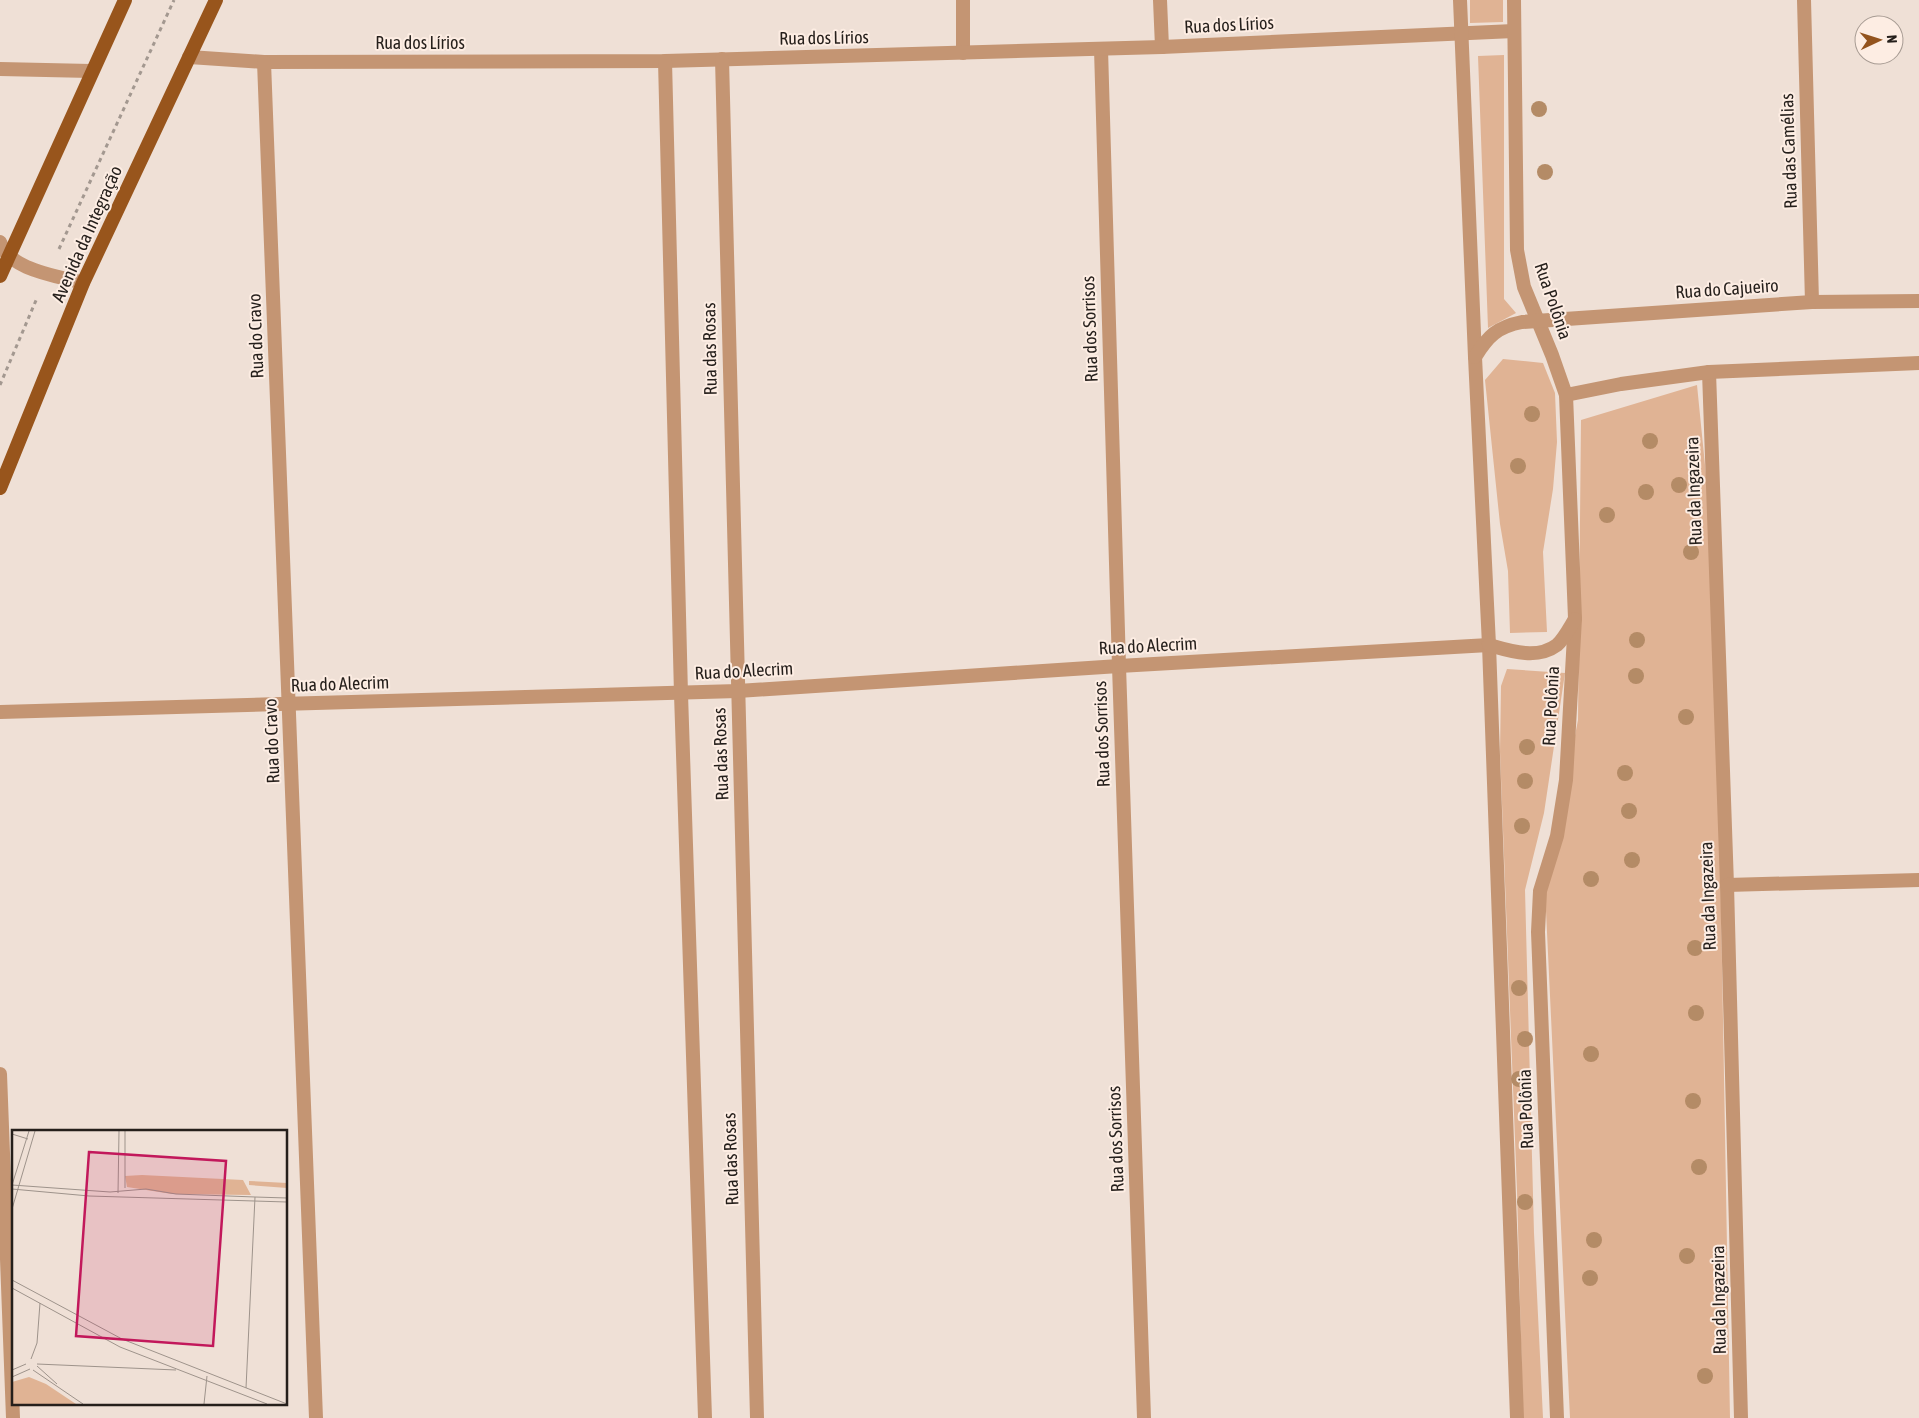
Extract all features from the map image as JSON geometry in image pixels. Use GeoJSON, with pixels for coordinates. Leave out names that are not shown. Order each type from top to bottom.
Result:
{"type":"FeatureCollection","features":[{"type":"Feature","properties":{"kind":"main road"},"geometry":{"type":"LineString","coordinates":[[0,276],[91,71],[125,0]]}},
{"type":"Feature","properties":{"kind":"main road","name":"Avenida da Integração"},"geometry":{"type":"LineString","coordinates":[[0,488],[83,283],[216,0]]}},
{"type":"Feature","properties":{"kind":"street"},"geometry":{"type":"LineString","coordinates":[[963,0],[963,53]]}},
{"type":"Feature","properties":{"kind":"street"},"geometry":{"type":"LineString","coordinates":[[1160,0],[1162,47]]}},
{"type":"Feature","properties":{"kind":"street","name":"Rua Polônia"},"geometry":{"type":"LineString","coordinates":[[1460,0],[1489,645],[1516,1418]]}},
{"type":"Feature","properties":{"kind":"street","name":"Rua Polônia"},"geometry":{"type":"LineString","coordinates":[[1514,0],[1517,250],[1524,287],[1566,395],[1575,618],[1566,780],[1557,836],[1540,891],[1538,932],[1558,1418]]}},
{"type":"Feature","properties":{"kind":"street","name":"Rua das Camélias"},"geometry":{"type":"LineString","coordinates":[[1804,0],[1812,302]]}},
{"type":"Feature","properties":{"kind":"street","name":"Rua dos Lírios"},"geometry":{"type":"LineString","coordinates":[[190,57],[264,62],[665,61],[1162,47],[1514,31]]}},
{"type":"Feature","properties":{"kind":"street","name":"Rua dos Sorrisos"},"geometry":{"type":"LineString","coordinates":[[1101,49],[1144,1418]]}},
{"type":"Feature","properties":{"kind":"street","name":"Rua das Rosas"},"geometry":{"type":"LineString","coordinates":[[722,59],[757,1418]]}},
{"type":"Feature","properties":{"kind":"street","name":"Rua das Rosas"},"geometry":{"type":"LineString","coordinates":[[665,61],[681,694],[705,1418]]}},
{"type":"Feature","properties":{"kind":"street","name":"Rua do Cravo"},"geometry":{"type":"LineString","coordinates":[[264,62],[316,1418]]}},
{"type":"Feature","properties":{"kind":"street"},"geometry":{"type":"LineString","coordinates":[[0,69],[91,71]]}},
{"type":"Feature","properties":{"kind":"street"},"geometry":{"type":"LineString","coordinates":[[0,242],[2,248],[9,256],[26,267],[83,283]]}},
{"type":"Feature","properties":{"kind":"street","name":"Rua do Cajueiro"},"geometry":{"type":"LineString","coordinates":[[1475,357],[1487,338],[1511,324],[1812,302],[1919,300]]}},
{"type":"Feature","properties":{"kind":"street"},"geometry":{"type":"LineString","coordinates":[[1566,395],[1621,384],[1709,372],[1919,363]]}},
{"type":"Feature","properties":{"kind":"street","name":"Rua da Ingazeira"},"geometry":{"type":"LineString","coordinates":[[1709,372],[1727,885],[1741,1418]]}},
{"type":"Feature","properties":{"kind":"street","name":"Rua do Alecrim"},"geometry":{"type":"LineString","coordinates":[[0,712],[681,694],[1489,645],[1515,652],[1531,653],[1545,651],[1558,644],[1575,618]]}},
{"type":"Feature","properties":{"kind":"street"},"geometry":{"type":"LineString","coordinates":[[1727,885],[1919,880]]}},
{"type":"Feature","properties":{"kind":"street"},"geometry":{"type":"LineString","coordinates":[[0,1074],[12,1392]]}},
{"type":"Feature","properties":{"kind":"path"},"geometry":{"type":"LineString","coordinates":[[0,385],[48,273],[174,0]]}},
{"type":"Feature","properties":{"kind":"shaded area"},"geometry":{"type":"Polygon","coordinates":[[[1470,0],[1503,0],[1503,22],[1470,23],[1470,0]]]}},
{"type":"Feature","properties":{"kind":"shaded area"},"geometry":{"type":"Polygon","coordinates":[[[1504,55],[1504,299],[1516,313],[1488,328],[1478,56],[1504,55]]]}},
{"type":"Feature","properties":{"kind":"shaded area"},"geometry":{"type":"Polygon","coordinates":[[[1503,359],[1543,363],[1555,393],[1557,442],[1553,489],[1543,552],[1547,632],[1510,633],[1508,571],[1500,524],[1485,380],[1503,359]]]}},
{"type":"Feature","properties":{"kind":"shaded area"},"geometry":{"type":"Polygon","coordinates":[[[1697,385],[1715,565],[1730,1418],[1570,1418],[1545,890],[1578,720],[1581,420],[1697,385]]]}},
{"type":"Feature","properties":{"kind":"shaded area"},"geometry":{"type":"Polygon","coordinates":[[[1507,669],[1565,673],[1544,813],[1525,890],[1534,1233],[1543,1418],[1523,1418],[1517,1191],[1500,752],[1501,686],[1507,669]]]}}]}
